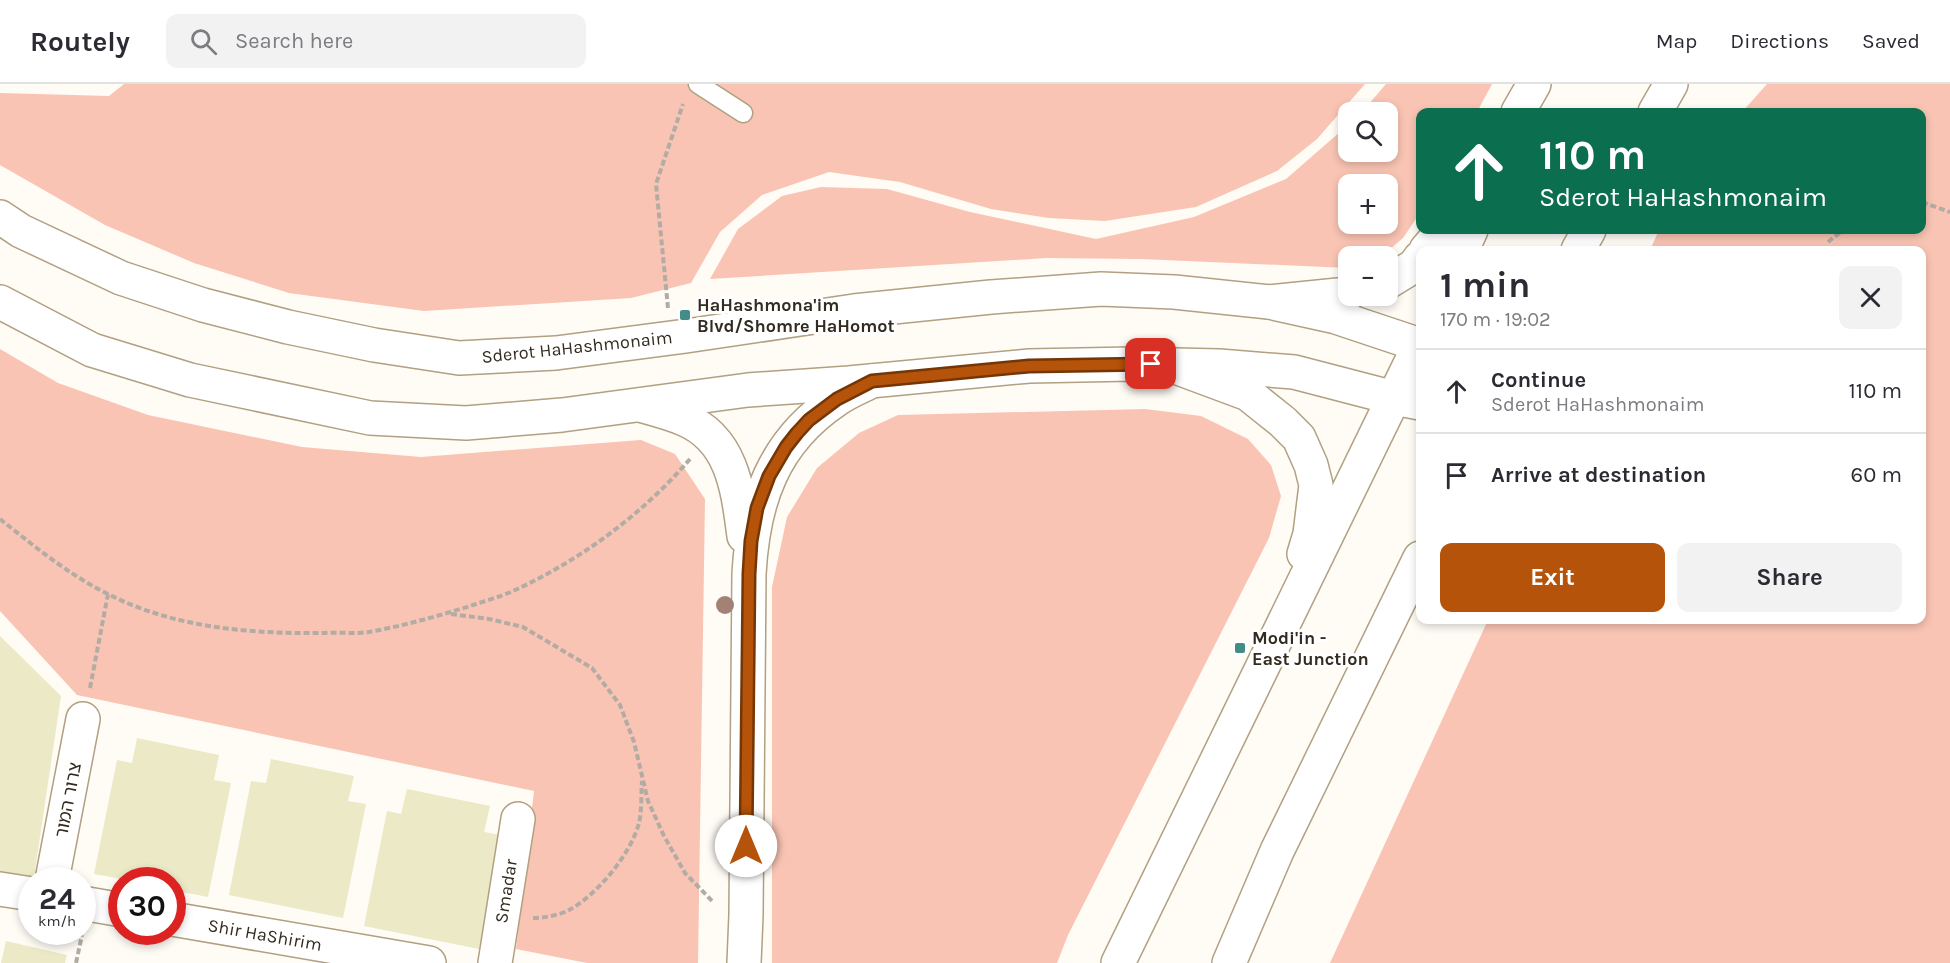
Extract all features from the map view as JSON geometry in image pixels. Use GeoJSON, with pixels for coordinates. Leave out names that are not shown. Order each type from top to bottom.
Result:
{"type":"FeatureCollection","features":[{"type":"Feature","properties":{"kind":"main road"},"geometry":{"type":"LineString","coordinates":[[1520,108],[1535,84]]}},
{"type":"Feature","properties":{"kind":"main road"},"geometry":{"type":"LineString","coordinates":[[1525,108],[1535,84]]}},
{"type":"Feature","properties":{"kind":"main road"},"geometry":{"type":"LineString","coordinates":[[1645,108],[1655,84]]}},
{"type":"Feature","properties":{"kind":"main road"},"geometry":{"type":"LineString","coordinates":[[1656,108],[1671,84]]}},
{"type":"Feature","properties":{"kind":"main road","name":"Sderot HaHashmonaim"},"geometry":{"type":"LineString","coordinates":[[0,217],[21,231],[121,278],[203,305],[288,327],[374,345],[459,358],[556,353],[854,311],[1101,289],[1174,292],[1269,302],[1336,318],[1416,343]]}},
{"type":"Feature","properties":{"kind":"main road"},"geometry":{"type":"LineString","coordinates":[[1429,246],[1440,234]]}},
{"type":"Feature","properties":{"kind":"main road"},"geometry":{"type":"LineString","coordinates":[[1398,276],[1416,263]]}},
{"type":"Feature","properties":{"kind":"main road"},"geometry":{"type":"LineString","coordinates":[[1269,302],[1338,295]]}},
{"type":"Feature","properties":{"kind":"main road"},"geometry":{"type":"LineString","coordinates":[[0,302],[92,350],[190,380],[370,418],[466,423],[562,415],[748,390],[1029,366],[1170,365],[1294,372],[1407,400]]}},
{"type":"Feature","properties":{"kind":"main road"},"geometry":{"type":"LineString","coordinates":[[1118,963],[1275,640],[1407,400],[1416,361]]}},
{"type":"Feature","properties":{"kind":"main road"},"geometry":{"type":"LineString","coordinates":[[1170,365],[1248,394],[1299,438],[1311,465],[1316,485],[1310,534],[1275,640]]}},
{"type":"Feature","properties":{"kind":"main road"},"geometry":{"type":"LineString","coordinates":[[744,949],[749,574],[751,541],[757,508],[769,476],[786,447],[809,420],[837,399],[872,381]]}},
{"type":"Feature","properties":{"kind":"main road"},"geometry":{"type":"LineString","coordinates":[[640,405],[686,420],[710,436],[726,458],[738,490],[749,574]]}},
{"type":"Feature","properties":{"kind":"main road"},"geometry":{"type":"LineString","coordinates":[[1229,963],[1277,851],[1416,566]]}},
{"type":"Feature","properties":{"kind":"main road","name":"צרור המור"},"geometry":{"type":"LineString","coordinates":[[55,867],[84,719]]}},
{"type":"Feature","properties":{"kind":"main road","name":"Smadar"},"geometry":{"type":"LineString","coordinates":[[495,963],[518,819]]}},
{"type":"Feature","properties":{"kind":"main road"},"geometry":{"type":"LineString","coordinates":[[0,889],[18,892]]}},
{"type":"Feature","properties":{"kind":"main road","name":"Shir HaShirim"},"geometry":{"type":"LineString","coordinates":[[186,921],[429,963]]}},
{"type":"Feature","properties":{"kind":"lane"},"geometry":{"type":"LineString","coordinates":[[692,90],[743,112]]}},
{"type":"Feature","properties":{"kind":"path"},"geometry":{"type":"LineString","coordinates":[[671,338],[656,184],[692,90]]}},
{"type":"Feature","properties":{"kind":"path"},"geometry":{"type":"LineString","coordinates":[[1926,203],[1950,212]]}},
{"type":"Feature","properties":{"kind":"path"},"geometry":{"type":"LineString","coordinates":[[1828,242],[1838,234]]}},
{"type":"Feature","properties":{"kind":"path"},"geometry":{"type":"LineString","coordinates":[[0,519],[45,555],[108,594],[159,614],[219,629],[289,634],[368,632],[447,613],[512,592],[563,565],[626,521],[672,480],[710,436]]}},
{"type":"Feature","properties":{"kind":"path"},"geometry":{"type":"LineString","coordinates":[[84,719],[108,594]]}},
{"type":"Feature","properties":{"kind":"path"},"geometry":{"type":"LineString","coordinates":[[447,613],[523,627],[592,668],[620,705],[634,742],[648,801],[664,836],[686,873],[744,949]]}},
{"type":"Feature","properties":{"kind":"path"},"geometry":{"type":"LineString","coordinates":[[502,917],[541,918],[568,911],[595,891],[622,859],[639,823],[642,775]]}},
{"type":"Feature","properties":{"kind":"shaded area"},"geometry":{"type":"Polygon","coordinates":[[[124,84],[1365,84],[1349,102],[1338,102],[1338,115],[1317,139],[1277,171],[1196,207],[1105,221],[1049,218],[991,209],[900,182],[829,172],[762,195],[720,232],[691,283],[631,298],[424,311],[289,293],[194,263],[105,225],[0,165],[0,93],[109,96],[124,84]]]}},
{"type":"Feature","properties":{"kind":"shaded area"},"geometry":{"type":"Polygon","coordinates":[[[1386,84],[1492,84],[1479,108],[1416,108],[1416,219],[1403,238],[1394,246],[1338,246],[1338,268],[1141,259],[1046,258],[710,279],[738,229],[782,196],[821,187],[887,189],[970,212],[1096,239],[1194,217],[1286,179],[1338,134],[1338,162],[1398,162],[1398,102],[1371,102],[1386,84]]]}},
{"type":"Feature","properties":{"kind":"shaded area"},"geometry":{"type":"Polygon","coordinates":[[[1767,84],[1950,84],[1950,963],[1330,963],[1486,624],[1926,624],[1926,246],[1652,246],[1657,234],[1926,234],[1926,108],[1746,108],[1767,84]]]}},
{"type":"Feature","properties":{"kind":"shaded area"},"geometry":{"type":"Polygon","coordinates":[[[0,349],[58,383],[148,415],[302,447],[421,457],[641,440],[675,454],[705,499],[698,963],[587,963],[516,949],[534,791],[77,695],[0,611],[0,349]]]}},
{"type":"Feature","properties":{"kind":"shaded area"},"geometry":{"type":"Polygon","coordinates":[[[1145,409],[1201,416],[1248,439],[1271,465],[1281,496],[1269,538],[1068,935],[1057,963],[772,963],[772,587],[787,517],[817,468],[859,433],[898,415],[1145,409]]]}},
{"type":"Feature","properties":{"kind":"building"},"geometry":{"type":"Polygon","coordinates":[[[0,636],[61,696],[35,867],[18,867],[18,874],[0,871],[0,636]]]}},
{"type":"Feature","properties":{"kind":"building"},"geometry":{"type":"Polygon","coordinates":[[[137,738],[219,755],[214,780],[231,783],[208,897],[186,893],[186,867],[108,867],[108,876],[96,874],[95,867],[117,760],[132,763],[137,738]]]}},
{"type":"Feature","properties":{"kind":"building"},"geometry":{"type":"Polygon","coordinates":[[[271,759],[354,776],[348,801],[366,804],[343,918],[229,895],[251,781],[266,783],[271,759]]]}},
{"type":"Feature","properties":{"kind":"building"},"geometry":{"type":"Polygon","coordinates":[[[407,789],[490,806],[484,832],[501,835],[479,949],[364,926],[387,811],[401,814],[407,789]]]}},
{"type":"Feature","properties":{"kind":"building"},"geometry":{"type":"Polygon","coordinates":[[[6,941],[67,955],[65,963],[1,963],[6,941]]]}},
{"type":"Feature","properties":{"kind":"place","name":"HaHashmona'im Blvd/Shomre HaHomot"},"geometry":{"type":"Point","coordinates":[685,315]}},
{"type":"Feature","properties":{"kind":"place","name":"Modi'in - East Junction"},"geometry":{"type":"Point","coordinates":[1240,648]}},
{"type":"Feature","properties":{"kind":"route"},"geometry":{"type":"LineString","coordinates":[[746,846],[751,541],[757,508],[769,476],[786,447],[809,420],[837,399],[872,381],[1029,366],[1151,364]]}}]}
